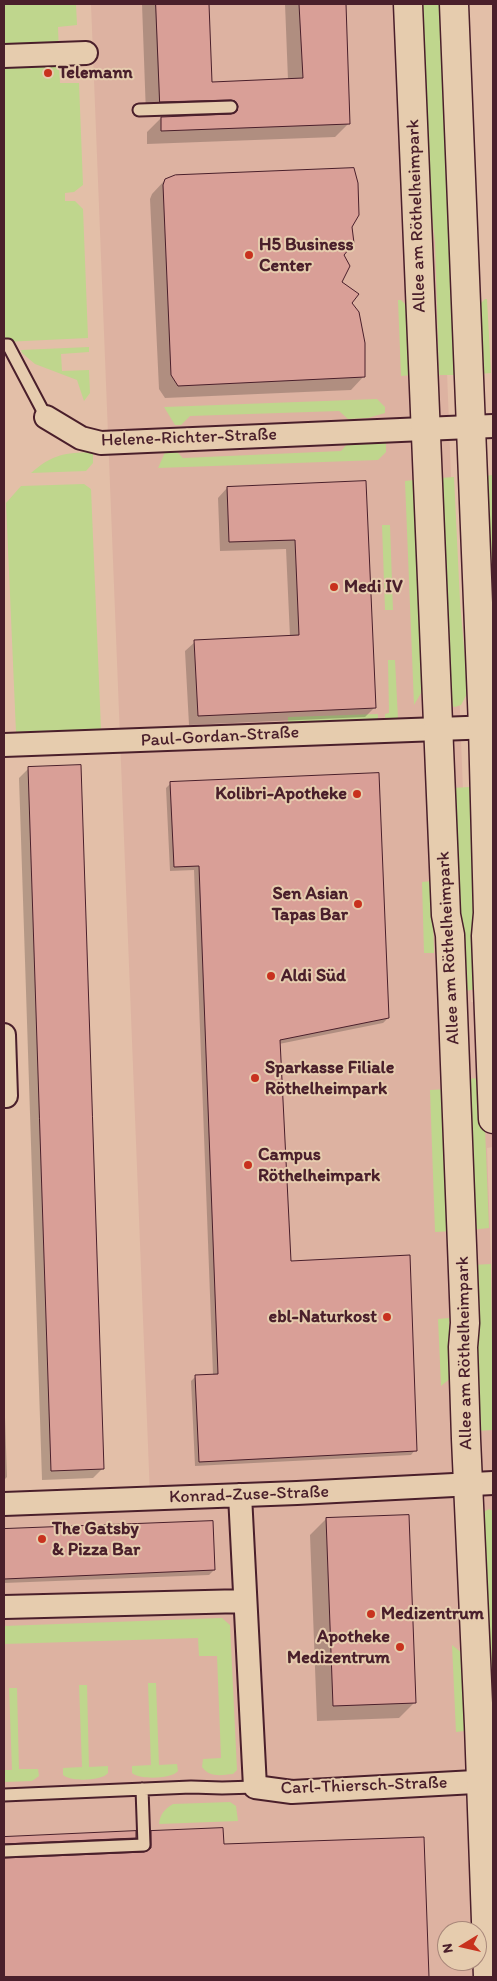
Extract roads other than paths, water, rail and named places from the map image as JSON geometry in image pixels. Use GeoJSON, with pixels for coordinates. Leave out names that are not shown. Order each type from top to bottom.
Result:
{"type":"FeatureCollection","features":[{"type":"Feature","properties":{"kind":"street","name":"Allee am Röthelheimpark"},"geometry":{"type":"LineString","coordinates":[[408,4],[437,728],[446,915],[450,934],[454,1016],[464,1285],[465,1323],[463,1348],[481,1484],[487,1781],[488,1977]]}},
{"type":"Feature","properties":{"kind":"street","name":"Allee am Röthelheimpark"},"geometry":{"type":"LineString","coordinates":[[454,4],[482,427],[488,727],[488,913],[486,936],[493,1119]]}},
{"type":"Feature","properties":{"kind":"street"},"geometry":{"type":"LineString","coordinates":[[4,56],[86,53]]}},
{"type":"Feature","properties":{"kind":"street","name":"Helene-Richter-Straße"},"geometry":{"type":"LineString","coordinates":[[46,417],[81,438],[101,443],[425,429]]}},
{"type":"Feature","properties":{"kind":"street"},"geometry":{"type":"LineString","coordinates":[[425,429],[482,427]]}},
{"type":"Feature","properties":{"kind":"street"},"geometry":{"type":"LineString","coordinates":[[437,728],[488,727]]}},
{"type":"Feature","properties":{"kind":"street","name":"Paul-Gordan-Straße"},"geometry":{"type":"LineString","coordinates":[[4,745],[437,728]]}},
{"type":"Feature","properties":{"kind":"street"},"geometry":{"type":"LineString","coordinates":[[4,1035],[6,1096],[4,1096]]}},
{"type":"Feature","properties":{"kind":"street","name":"Konrad-Zuse-Straße"},"geometry":{"type":"LineString","coordinates":[[4,1504],[240,1496],[481,1484]]}},
{"type":"Feature","properties":{"kind":"street","name":"Carl-Thiersch-Straße"},"geometry":{"type":"LineString","coordinates":[[240,1496],[255,1787],[292,1792],[487,1781]]}},
{"type":"Feature","properties":{"kind":"street"},"geometry":{"type":"LineString","coordinates":[[4,1607],[245,1601]]}},
{"type":"Feature","properties":{"kind":"lane"},"geometry":{"type":"LineString","coordinates":[[139,110],[231,106]]}},
{"type":"Feature","properties":{"kind":"lane","name":"Helene-Richter-Straße"},"geometry":{"type":"LineString","coordinates":[[4,345],[8,345],[46,417]]}},
{"type":"Feature","properties":{"kind":"lane"},"geometry":{"type":"LineString","coordinates":[[4,1795],[142,1789],[255,1787]]}},
{"type":"Feature","properties":{"kind":"lane"},"geometry":{"type":"LineString","coordinates":[[4,1850],[144,1844],[142,1789]]}},
{"type":"Feature","properties":{"kind":"place","name":"Telemann"},"geometry":{"type":"Point","coordinates":[48,73]}},
{"type":"Feature","properties":{"kind":"place","name":"H5 Business Center"},"geometry":{"type":"Point","coordinates":[249,255]}},
{"type":"Feature","properties":{"kind":"place","name":"Medi IV"},"geometry":{"type":"Point","coordinates":[334,587]}},
{"type":"Feature","properties":{"kind":"place","name":"Kolibri-Apotheke"},"geometry":{"type":"Point","coordinates":[357,794]}},
{"type":"Feature","properties":{"kind":"place","name":"Sen Asian Tapas Bar"},"geometry":{"type":"Point","coordinates":[358,904]}},
{"type":"Feature","properties":{"kind":"place","name":"Aldi Süd"},"geometry":{"type":"Point","coordinates":[271,976]}},
{"type":"Feature","properties":{"kind":"place","name":"Sparkasse Filiale Röthelheimpark"},"geometry":{"type":"Point","coordinates":[255,1078]}},
{"type":"Feature","properties":{"kind":"place","name":"Campus Röthelheimpark"},"geometry":{"type":"Point","coordinates":[248,1165]}},
{"type":"Feature","properties":{"kind":"place","name":"ebl-Naturkost"},"geometry":{"type":"Point","coordinates":[387,1317]}},
{"type":"Feature","properties":{"kind":"place","name":"The Gatsby & Pizza Bar"},"geometry":{"type":"Point","coordinates":[42,1539]}},
{"type":"Feature","properties":{"kind":"place","name":"Medizentrum"},"geometry":{"type":"Point","coordinates":[371,1614]}},
{"type":"Feature","properties":{"kind":"place","name":"Apotheke Medizentrum"},"geometry":{"type":"Point","coordinates":[400,1647]}}]}
